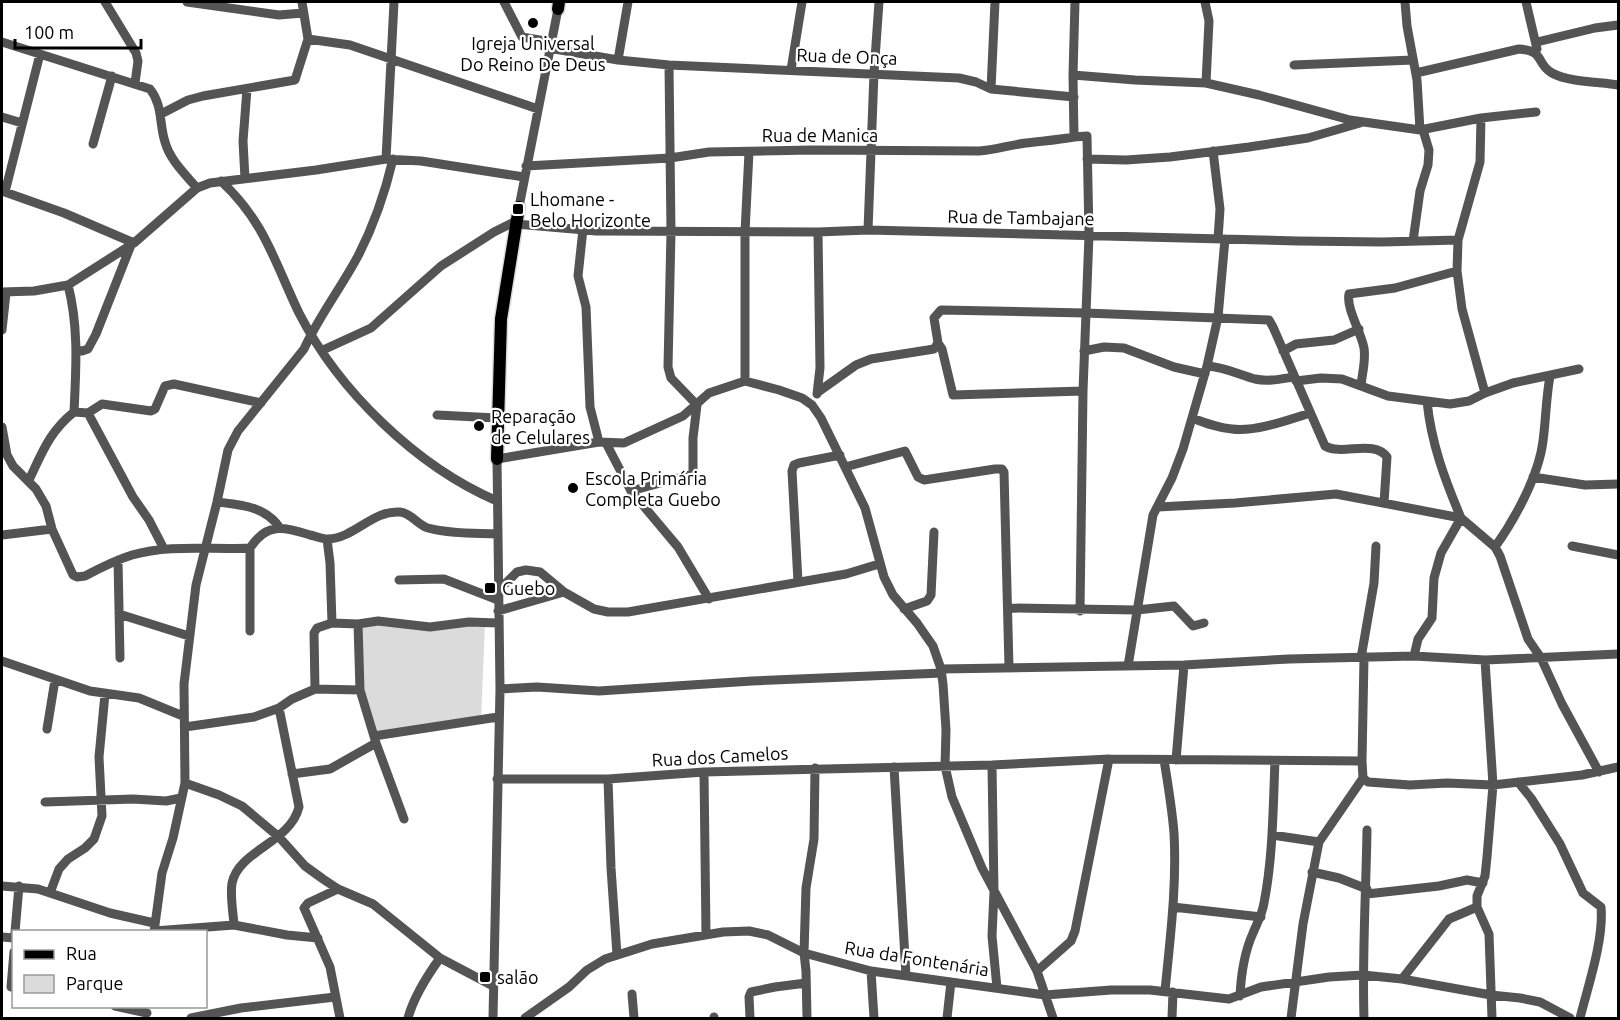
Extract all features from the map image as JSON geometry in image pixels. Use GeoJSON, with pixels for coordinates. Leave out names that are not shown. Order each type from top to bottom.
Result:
{"type":"FeatureCollection","features":[{"type":"Feature","properties":{"kind":"main road"},"geometry":{"type":"LineString","coordinates":[[497,459],[501,319],[519,207]]}},
{"type":"Feature","properties":{"kind":"street"},"geometry":{"type":"LineString","coordinates":[[105,2],[136,53],[138,61],[135,82]]}},
{"type":"Feature","properties":{"kind":"street"},"geometry":{"type":"LineString","coordinates":[[187,2],[279,15],[303,13]]}},
{"type":"Feature","properties":{"kind":"street"},"geometry":{"type":"LineString","coordinates":[[160,114],[188,100],[203,96],[295,80],[308,39],[302,2]]}},
{"type":"Feature","properties":{"kind":"street"},"geometry":{"type":"LineString","coordinates":[[154,929],[162,873],[173,838],[185,783],[184,684],[196,585],[228,450],[231,441],[304,349],[310,334],[350,270],[368,235],[382,200],[389,159],[390,58],[394,2]]}},
{"type":"Feature","properties":{"kind":"street","name":"Rua de Onça"},"geometry":{"type":"LineString","coordinates":[[504,2],[522,37],[618,60],[959,78],[991,88],[1074,98]]}},
{"type":"Feature","properties":{"kind":"street"},"geometry":{"type":"LineString","coordinates":[[618,60],[628,2]]}},
{"type":"Feature","properties":{"kind":"street"},"geometry":{"type":"LineString","coordinates":[[791,70],[802,2]]}},
{"type":"Feature","properties":{"kind":"street"},"geometry":{"type":"LineString","coordinates":[[868,230],[879,2]]}},
{"type":"Feature","properties":{"kind":"street"},"geometry":{"type":"LineString","coordinates":[[991,88],[995,2]]}},
{"type":"Feature","properties":{"kind":"street"},"geometry":{"type":"LineString","coordinates":[[1075,2],[1074,137],[1087,136],[1089,236],[1083,391],[1080,610]]}},
{"type":"Feature","properties":{"kind":"street"},"geometry":{"type":"LineString","coordinates":[[1206,2],[1209,21],[1206,82]]}},
{"type":"Feature","properties":{"kind":"street"},"geometry":{"type":"LineString","coordinates":[[1405,2],[1416,73],[1420,130],[1423,130],[1429,150],[1413,241]]}},
{"type":"Feature","properties":{"kind":"street"},"geometry":{"type":"LineString","coordinates":[[1526,2],[1537,42],[1537,53],[1552,73],[1563,77],[1618,85]]}},
{"type":"Feature","properties":{"kind":"street"},"geometry":{"type":"LineString","coordinates":[[519,207],[558,5]]}},
{"type":"Feature","properties":{"kind":"street"},"geometry":{"type":"LineString","coordinates":[[1537,42],[1618,25]]}},
{"type":"Feature","properties":{"kind":"street"},"geometry":{"type":"LineString","coordinates":[[308,39],[350,45],[538,109]]}},
{"type":"Feature","properties":{"kind":"street"},"geometry":{"type":"LineString","coordinates":[[2,42],[135,82],[150,89],[155,95],[165,144],[174,162],[197,188]]}},
{"type":"Feature","properties":{"kind":"street"},"geometry":{"type":"LineString","coordinates":[[1416,73],[1520,49],[1537,53]]}},
{"type":"Feature","properties":{"kind":"street"},"geometry":{"type":"LineString","coordinates":[[40,54],[3,192],[64,213],[132,244]]}},
{"type":"Feature","properties":{"kind":"street"},"geometry":{"type":"LineString","coordinates":[[1294,65],[1413,60]]}},
{"type":"Feature","properties":{"kind":"street"},"geometry":{"type":"LineString","coordinates":[[669,64],[671,232],[668,367],[671,378],[697,405]]}},
{"type":"Feature","properties":{"kind":"street"},"geometry":{"type":"LineString","coordinates":[[1073,75],[1206,82],[1362,122],[1420,130],[1482,118],[1536,112]]}},
{"type":"Feature","properties":{"kind":"street"},"geometry":{"type":"LineString","coordinates":[[93,144],[112,76]]}},
{"type":"Feature","properties":{"kind":"street"},"geometry":{"type":"LineString","coordinates":[[246,179],[243,141],[247,89]]}},
{"type":"Feature","properties":{"kind":"street"},"geometry":{"type":"LineString","coordinates":[[2,117],[22,123]]}},
{"type":"Feature","properties":{"kind":"street"},"geometry":{"type":"LineString","coordinates":[[1482,118],[1480,162],[1458,240],[1457,271],[1462,309],[1485,393]]}},
{"type":"Feature","properties":{"kind":"street"},"geometry":{"type":"LineString","coordinates":[[1087,159],[1126,160],[1170,157],[1308,138],[1362,122]]}},
{"type":"Feature","properties":{"kind":"street","name":"Rua de Manica"},"geometry":{"type":"LineString","coordinates":[[526,166],[670,158],[709,152],[812,150],[979,152],[1023,143],[1074,137]]}},
{"type":"Feature","properties":{"kind":"street"},"geometry":{"type":"LineString","coordinates":[[1128,666],[1149,528],[1176,468],[1206,370],[1218,317],[1221,239],[1213,151]]}},
{"type":"Feature","properties":{"kind":"street"},"geometry":{"type":"LineString","coordinates":[[745,381],[745,232],[749,152]]}},
{"type":"Feature","properties":{"kind":"street"},"geometry":{"type":"LineString","coordinates":[[2,330],[4,293],[68,285],[132,244],[197,188],[221,181],[389,159],[421,160],[524,177]]}},
{"type":"Feature","properties":{"kind":"street"},"geometry":{"type":"LineString","coordinates":[[221,181],[237,195],[257,222],[310,334],[349,387],[404,442],[436,468],[473,491],[497,501]]}},
{"type":"Feature","properties":{"kind":"street"},"geometry":{"type":"LineString","coordinates":[[322,350],[371,328],[441,266],[476,243],[516,223]]}},
{"type":"Feature","properties":{"kind":"street","name":"Rua de Tambajane"},"geometry":{"type":"LineString","coordinates":[[516,223],[596,231],[818,232],[868,230],[1382,242],[1458,240]]}},
{"type":"Feature","properties":{"kind":"street"},"geometry":{"type":"LineString","coordinates":[[583,229],[578,276],[586,307],[590,406],[602,442],[631,491],[678,547],[709,598]]}},
{"type":"Feature","properties":{"kind":"street"},"geometry":{"type":"LineString","coordinates":[[812,405],[818,392],[818,232]]}},
{"type":"Feature","properties":{"kind":"street"},"geometry":{"type":"LineString","coordinates":[[76,350],[85,351],[92,341],[132,244]]}},
{"type":"Feature","properties":{"kind":"street"},"geometry":{"type":"LineString","coordinates":[[1361,386],[1365,358],[1359,329],[1349,302],[1349,294],[1395,288],[1457,271]]}},
{"type":"Feature","properties":{"kind":"street"},"geometry":{"type":"LineString","coordinates":[[68,285],[75,317],[74,412]]}},
{"type":"Feature","properties":{"kind":"street"},"geometry":{"type":"LineString","coordinates":[[1083,391],[953,395],[942,348],[938,343],[934,318],[942,310],[1269,320],[1325,446],[1328,448],[1371,449],[1385,453],[1387,461],[1384,503]]}},
{"type":"Feature","properties":{"kind":"street"},"geometry":{"type":"LineString","coordinates":[[1283,351],[1296,344],[1334,339],[1359,329]]}},
{"type":"Feature","properties":{"kind":"street"},"geometry":{"type":"LineString","coordinates":[[818,392],[856,365],[871,359],[934,349],[938,343]]}},
{"type":"Feature","properties":{"kind":"street"},"geometry":{"type":"LineString","coordinates":[[1084,351],[1104,347],[1124,348],[1174,367],[1206,370],[1228,369],[1255,379],[1270,381],[1342,379],[1388,396],[1464,403],[1513,383],[1579,369]]}},
{"type":"Feature","properties":{"kind":"street"},"geometry":{"type":"LineString","coordinates":[[1495,547],[1506,531],[1533,477],[1543,443],[1550,376]]}},
{"type":"Feature","properties":{"kind":"street"},"geometry":{"type":"LineString","coordinates":[[493,1018],[500,689],[497,459],[602,442],[624,443],[683,416],[709,393],[745,381],[802,398],[812,405],[840,455],[870,520],[879,564],[893,595],[933,646],[941,671],[946,730],[947,782],[960,819],[994,892],[1036,971],[1053,1018]]}},
{"type":"Feature","properties":{"kind":"street"},"geometry":{"type":"LineString","coordinates":[[29,480],[54,430],[74,412],[88,413],[102,404],[151,411],[155,409],[165,386],[174,384],[261,403]]}},
{"type":"Feature","properties":{"kind":"street"},"geometry":{"type":"LineString","coordinates":[[1427,401],[1429,424],[1435,449],[1446,484],[1461,518],[1495,547],[1500,556],[1528,639],[1541,658],[1562,704],[1599,772]]}},
{"type":"Feature","properties":{"kind":"street"},"geometry":{"type":"LineString","coordinates":[[631,491],[693,474],[693,438],[697,405]]}},
{"type":"Feature","properties":{"kind":"street"},"geometry":{"type":"LineString","coordinates":[[88,413],[164,549]]}},
{"type":"Feature","properties":{"kind":"street"},"geometry":{"type":"LineString","coordinates":[[1192,418],[1235,430],[1285,421],[1310,413]]}},
{"type":"Feature","properties":{"kind":"street"},"geometry":{"type":"LineString","coordinates":[[437,415],[497,418]]}},
{"type":"Feature","properties":{"kind":"street"},"geometry":{"type":"LineString","coordinates":[[2,427],[4,455],[29,480],[46,506],[52,529],[76,577],[85,576],[132,555],[164,549],[250,548]]}},
{"type":"Feature","properties":{"kind":"street"},"geometry":{"type":"LineString","coordinates":[[845,467],[905,451],[918,477],[924,480],[1002,469],[1005,480],[1010,667]]}},
{"type":"Feature","properties":{"kind":"street"},"geometry":{"type":"LineString","coordinates":[[798,582],[792,471],[794,465],[799,463],[840,455]]}},
{"type":"Feature","properties":{"kind":"street"},"geometry":{"type":"LineString","coordinates":[[1533,477],[1585,485],[1618,484]]}},
{"type":"Feature","properties":{"kind":"street"},"geometry":{"type":"LineString","coordinates":[[1158,507],[1336,494],[1461,518]]}},
{"type":"Feature","properties":{"kind":"street"},"geometry":{"type":"LineString","coordinates":[[217,502],[259,509],[274,518],[280,528]]}},
{"type":"Feature","properties":{"kind":"street"},"geometry":{"type":"LineString","coordinates":[[250,631],[250,548],[257,537],[265,531],[280,528],[327,540],[352,532],[374,518],[400,512],[424,527],[497,534]]}},
{"type":"Feature","properties":{"kind":"street"},"geometry":{"type":"LineString","coordinates":[[1414,656],[1418,639],[1431,618],[1434,578],[1441,553],[1461,518]]}},
{"type":"Feature","properties":{"kind":"street"},"geometry":{"type":"LineString","coordinates":[[2,535],[52,529]]}},
{"type":"Feature","properties":{"kind":"street"},"geometry":{"type":"LineString","coordinates":[[904,609],[927,601],[931,595],[934,532]]}},
{"type":"Feature","properties":{"kind":"street"},"geometry":{"type":"LineString","coordinates":[[327,540],[332,623]]}},
{"type":"Feature","properties":{"kind":"street"},"geometry":{"type":"LineString","coordinates":[[1292,1018],[1303,924],[1319,842],[1363,778],[1363,658],[1374,583],[1376,546]]}},
{"type":"Feature","properties":{"kind":"street"},"geometry":{"type":"LineString","coordinates":[[1572,546],[1618,555]]}},
{"type":"Feature","properties":{"kind":"street"},"geometry":{"type":"LineString","coordinates":[[118,560],[120,658]]}},
{"type":"Feature","properties":{"kind":"street"},"geometry":{"type":"LineString","coordinates":[[506,583],[517,572],[526,570],[540,572],[564,592],[594,609],[627,612],[846,574],[879,564]]}},
{"type":"Feature","properties":{"kind":"street"},"geometry":{"type":"LineString","coordinates":[[399,580],[444,579],[498,600]]}},
{"type":"Feature","properties":{"kind":"street"},"geometry":{"type":"LineString","coordinates":[[498,611],[564,592]]}},
{"type":"Feature","properties":{"kind":"street"},"geometry":{"type":"LineString","coordinates":[[1009,608],[1137,610],[1174,606],[1193,626],[1204,623]]}},
{"type":"Feature","properties":{"kind":"street"},"geometry":{"type":"LineString","coordinates":[[119,614],[189,636]]}},
{"type":"Feature","properties":{"kind":"street"},"geometry":{"type":"LineString","coordinates":[[315,689],[314,633],[317,628],[332,623],[358,624],[378,621],[430,627],[469,622],[498,624]]}},
{"type":"Feature","properties":{"kind":"street"},"geometry":{"type":"LineString","coordinates":[[358,624],[360,690],[375,740],[405,819]]}},
{"type":"Feature","properties":{"kind":"street"},"geometry":{"type":"LineString","coordinates":[[500,689],[537,687],[599,691],[1010,667],[1184,665],[1289,659],[1414,656],[1485,660],[1618,654]]}},
{"type":"Feature","properties":{"kind":"street"},"geometry":{"type":"LineString","coordinates":[[1485,660],[1493,785],[1487,857],[1477,896],[1477,907],[1489,934],[1492,1018]]}},
{"type":"Feature","properties":{"kind":"street"},"geometry":{"type":"LineString","coordinates":[[2,661],[105,694],[139,698],[183,716]]}},
{"type":"Feature","properties":{"kind":"street"},"geometry":{"type":"LineString","coordinates":[[1176,760],[1184,665]]}},
{"type":"Feature","properties":{"kind":"street"},"geometry":{"type":"LineString","coordinates":[[47,729],[56,680]]}},
{"type":"Feature","properties":{"kind":"street"},"geometry":{"type":"LineString","coordinates":[[185,727],[254,717],[279,708],[292,699],[315,689],[360,690]]}},
{"type":"Feature","properties":{"kind":"street"},"geometry":{"type":"LineString","coordinates":[[50,893],[59,869],[94,839],[102,816],[99,757],[105,694]]}},
{"type":"Feature","properties":{"kind":"street"},"geometry":{"type":"LineString","coordinates":[[234,925],[231,897],[236,872],[279,837],[293,822],[299,807],[279,708]]}},
{"type":"Feature","properties":{"kind":"street"},"geometry":{"type":"LineString","coordinates":[[292,774],[330,769],[375,740],[498,717]]}},
{"type":"Feature","properties":{"kind":"street"},"geometry":{"type":"LineString","coordinates":[[1036,971],[1071,941],[1075,931],[1109,759]]}},
{"type":"Feature","properties":{"kind":"street","name":"Rua dos Camelos"},"geometry":{"type":"LineString","coordinates":[[497,779],[608,779],[704,772],[992,765],[1109,759],[1362,761]]}},
{"type":"Feature","properties":{"kind":"street"},"geometry":{"type":"LineString","coordinates":[[1164,760],[1174,833],[1169,991],[1172,1018]]}},
{"type":"Feature","properties":{"kind":"street"},"geometry":{"type":"LineString","coordinates":[[1240,996],[1246,955],[1252,933],[1261,917],[1272,835],[1275,761]]}},
{"type":"Feature","properties":{"kind":"street"},"geometry":{"type":"LineString","coordinates":[[992,765],[994,892],[992,936],[997,988]]}},
{"type":"Feature","properties":{"kind":"street"},"geometry":{"type":"LineString","coordinates":[[894,766],[906,976]]}},
{"type":"Feature","properties":{"kind":"street"},"geometry":{"type":"LineString","coordinates":[[1363,778],[1375,783],[1410,785],[1447,783],[1493,785],[1599,772],[1618,766]]}},
{"type":"Feature","properties":{"kind":"street"},"geometry":{"type":"LineString","coordinates":[[807,1018],[804,953],[806,888],[814,839],[815,768]]}},
{"type":"Feature","properties":{"kind":"street"},"geometry":{"type":"LineString","coordinates":[[704,772],[706,935]]}},
{"type":"Feature","properties":{"kind":"street"},"geometry":{"type":"LineString","coordinates":[[608,779],[617,955]]}},
{"type":"Feature","properties":{"kind":"street"},"geometry":{"type":"LineString","coordinates":[[1518,782],[1560,844],[1583,893],[1601,907],[1602,915],[1595,959],[1580,1018]]}},
{"type":"Feature","properties":{"kind":"street"},"geometry":{"type":"LineString","coordinates":[[185,783],[242,806],[279,837],[305,866],[338,889],[373,904],[440,957],[493,986]]}},
{"type":"Feature","properties":{"kind":"street"},"geometry":{"type":"LineString","coordinates":[[45,802],[166,801],[181,798]]}},
{"type":"Feature","properties":{"kind":"street"},"geometry":{"type":"LineString","coordinates":[[1364,1018],[1367,830]]}},
{"type":"Feature","properties":{"kind":"street"},"geometry":{"type":"LineString","coordinates":[[1272,835],[1319,842]]}},
{"type":"Feature","properties":{"kind":"street"},"geometry":{"type":"LineString","coordinates":[[1312,872],[1339,878],[1367,891],[1439,886],[1467,880],[1482,883]]}},
{"type":"Feature","properties":{"kind":"street"},"geometry":{"type":"LineString","coordinates":[[2,886],[19,886],[50,893],[154,929],[234,925],[318,938]]}},
{"type":"Feature","properties":{"kind":"street"},"geometry":{"type":"LineString","coordinates":[[15,930],[19,886]]}},
{"type":"Feature","properties":{"kind":"street"},"geometry":{"type":"LineString","coordinates":[[338,889],[308,903],[304,909],[330,967],[340,1018]]}},
{"type":"Feature","properties":{"kind":"street"},"geometry":{"type":"LineString","coordinates":[[1173,907],[1261,917]]}},
{"type":"Feature","properties":{"kind":"street"},"geometry":{"type":"LineString","coordinates":[[1402,979],[1449,919],[1477,907]]}},
{"type":"Feature","properties":{"kind":"street","name":"Rua da Fontenária"},"geometry":{"type":"LineString","coordinates":[[525,1018],[569,987],[587,970],[617,955],[652,944],[749,931],[784,941],[804,953],[871,971],[1045,995],[1111,990],[1169,991],[1229,999],[1261,987],[1363,975],[1402,979],[1530,1000],[1558,1015],[1570,1018]]}},
{"type":"Feature","properties":{"kind":"street"},"geometry":{"type":"LineString","coordinates":[[408,1018],[419,990],[440,957]]}},
{"type":"Feature","properties":{"kind":"street"},"geometry":{"type":"LineString","coordinates":[[9,988],[12,966]]}},
{"type":"Feature","properties":{"kind":"street"},"geometry":{"type":"LineString","coordinates":[[871,971],[874,1018]]}},
{"type":"Feature","properties":{"kind":"street"},"geometry":{"type":"LineString","coordinates":[[947,1018],[951,982]]}},
{"type":"Feature","properties":{"kind":"street"},"geometry":{"type":"LineString","coordinates":[[750,1018],[749,997],[751,992],[806,983]]}},
{"type":"Feature","properties":{"kind":"street"},"geometry":{"type":"LineString","coordinates":[[632,994],[634,1018]]}},
{"type":"Feature","properties":{"kind":"street"},"geometry":{"type":"LineString","coordinates":[[191,1018],[241,1008],[335,997]]}},
{"type":"Feature","properties":{"kind":"street"},"geometry":{"type":"LineString","coordinates":[[124,1008],[147,1013]]}},
{"type":"Feature","properties":{"kind":"green space"},"geometry":{"type":"Polygon","coordinates":[[[363,624],[485,624],[481,719],[379,733],[374,730],[363,689],[360,627],[363,624]]]}},
{"type":"Feature","properties":{"kind":"place","name":"Igreja Universal Do Reino De Deus"},"geometry":{"type":"Point","coordinates":[533,23]}},
{"type":"Feature","properties":{"kind":"place","name":"Lhomane - Belo Horizonte"},"geometry":{"type":"Point","coordinates":[518,209]}},
{"type":"Feature","properties":{"kind":"place","name":"Reparação de Celulares"},"geometry":{"type":"Point","coordinates":[479,426]}},
{"type":"Feature","properties":{"kind":"place","name":"Escola Primária Completa Guebo"},"geometry":{"type":"Point","coordinates":[573,488]}},
{"type":"Feature","properties":{"kind":"place","name":"Guebo"},"geometry":{"type":"Point","coordinates":[490,588]}},
{"type":"Feature","properties":{"kind":"place","name":"salão"},"geometry":{"type":"Point","coordinates":[485,977]}}]}
